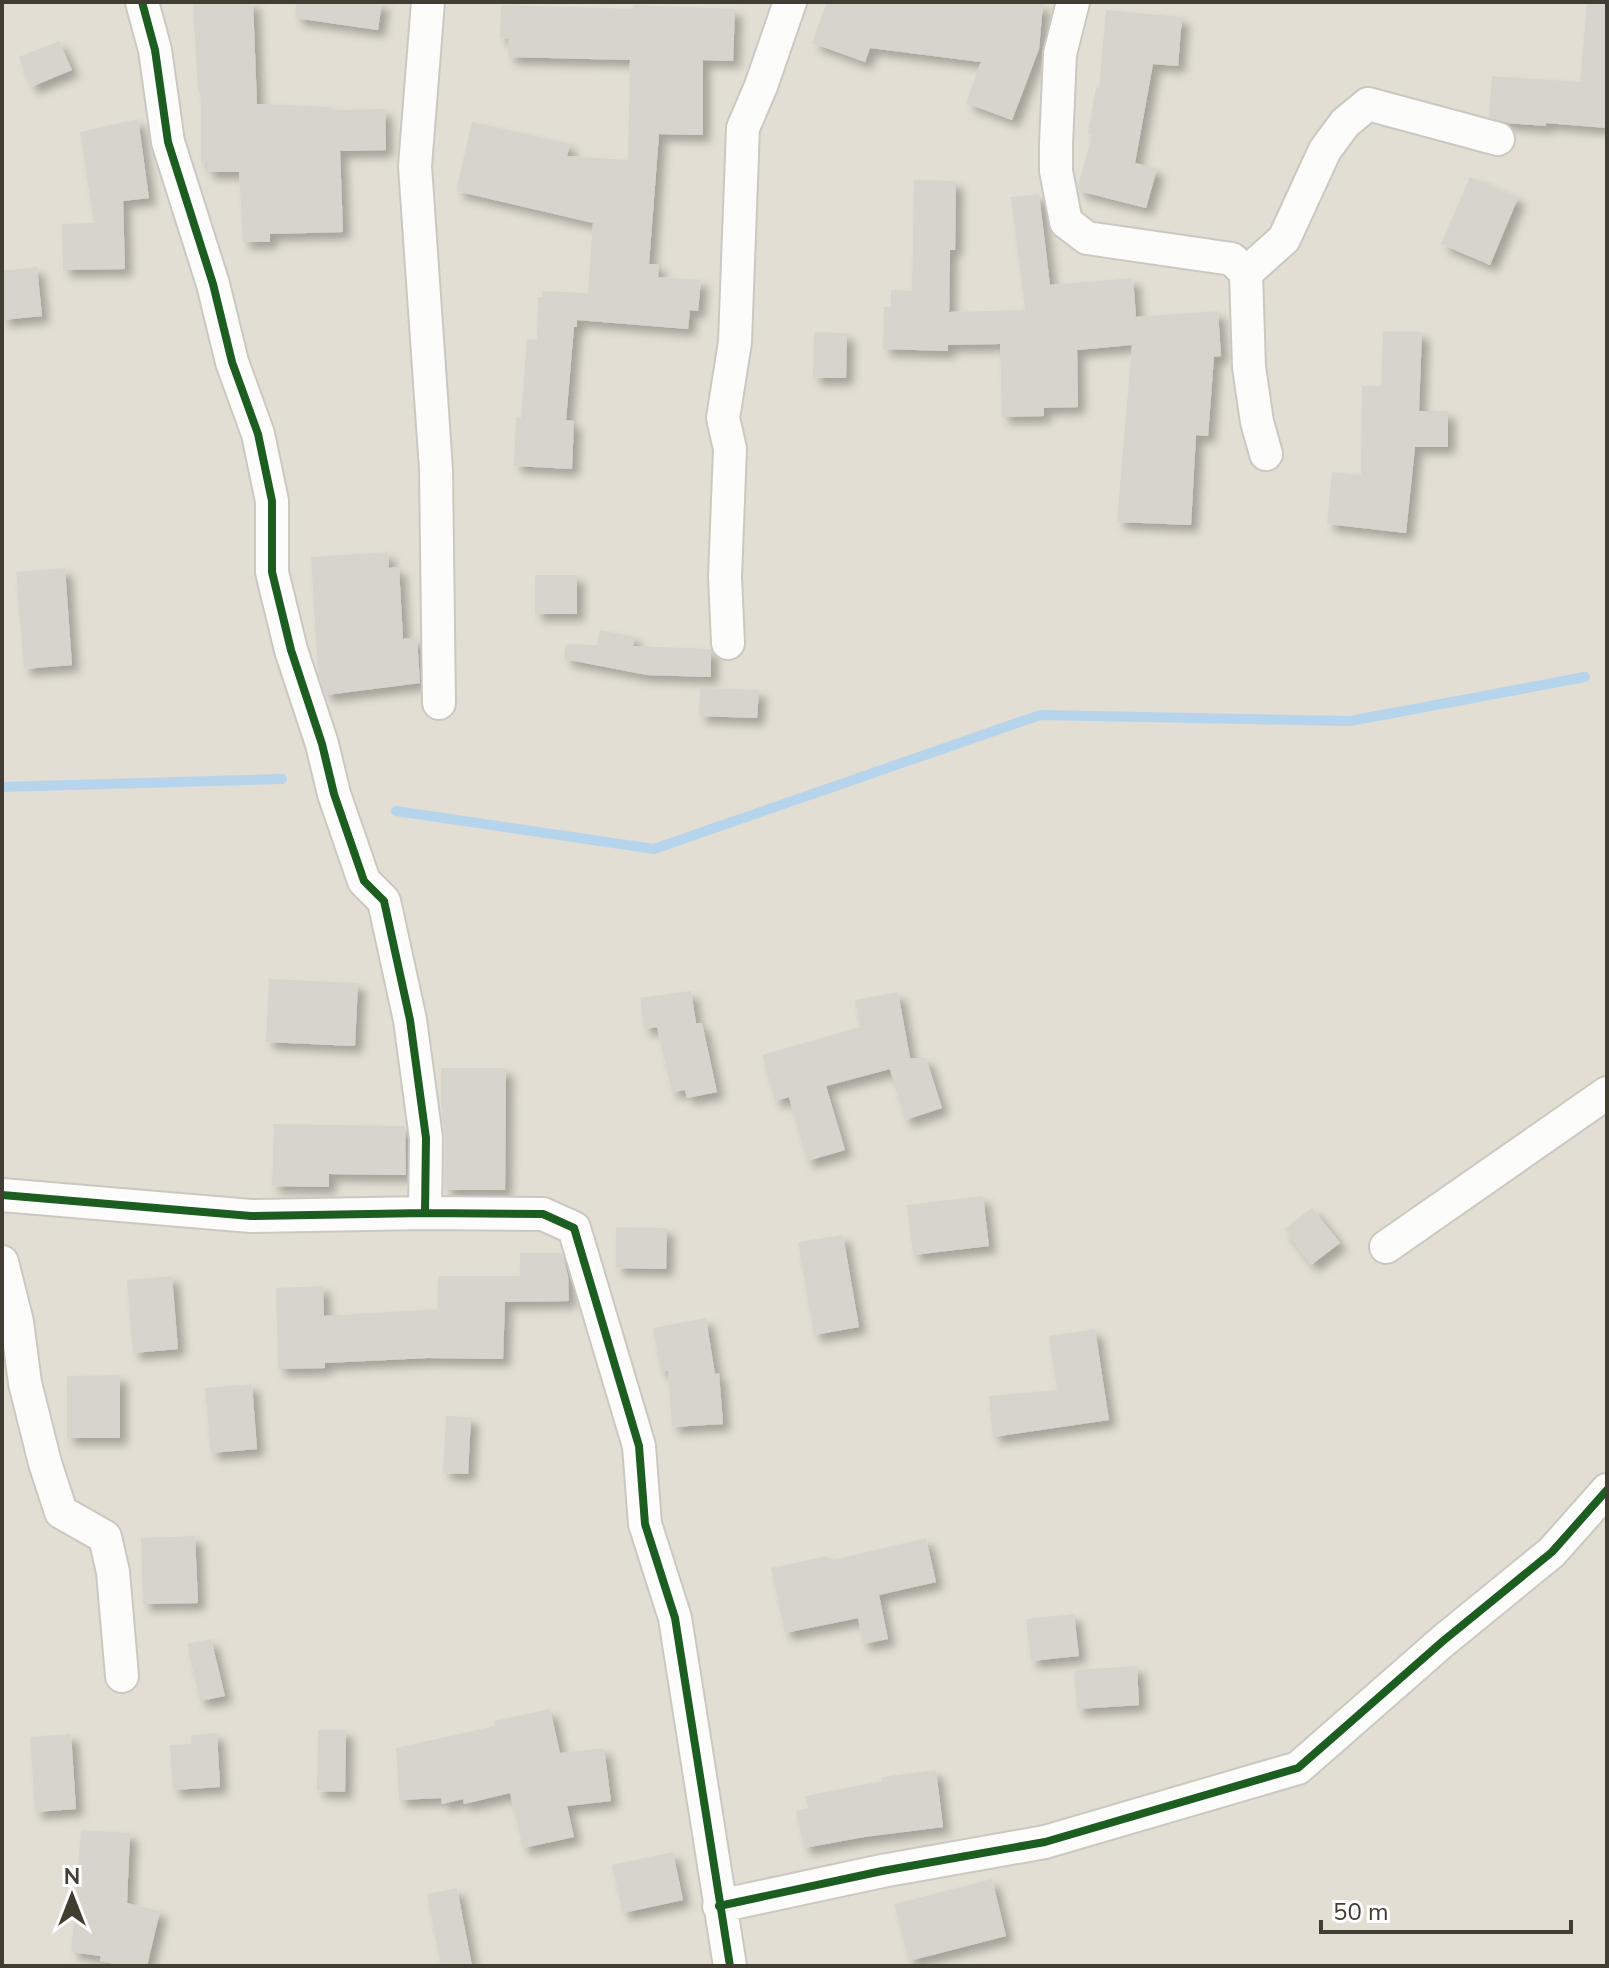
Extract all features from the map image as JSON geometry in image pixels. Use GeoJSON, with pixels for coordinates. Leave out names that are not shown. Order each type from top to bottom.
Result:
{"type":"FeatureCollection","features":[{"type":"Feature","properties":{"kind":"street"},"geometry":{"type":"LineString","coordinates":[[142,2],[155,50],[168,142],[213,284],[232,362],[258,434],[272,501],[272,572],[291,650],[364,881],[384,901],[410,1020],[426,1138],[425,1213]]}},
{"type":"Feature","properties":{"kind":"street"},"geometry":{"type":"LineString","coordinates":[[428,2],[415,166],[436,469],[439,703]]}},
{"type":"Feature","properties":{"kind":"street"},"geometry":{"type":"LineString","coordinates":[[728,643],[725,577],[730,449],[723,418],[735,342],[743,128],[790,2]]}},
{"type":"Feature","properties":{"kind":"street"},"geometry":{"type":"LineString","coordinates":[[1073,2],[1060,54],[1056,144],[1056,171],[1066,222],[1087,238],[1232,259],[1246,273],[1249,367],[1257,422],[1266,454]]}},
{"type":"Feature","properties":{"kind":"street"},"geometry":{"type":"LineString","coordinates":[[1246,273],[1284,239],[1325,150],[1345,123],[1368,104],[1498,139]]}},
{"type":"Feature","properties":{"kind":"street"},"geometry":{"type":"LineString","coordinates":[[1386,1247],[1607,1093]]}},
{"type":"Feature","properties":{"kind":"street"},"geometry":{"type":"LineString","coordinates":[[2,1195],[251,1216],[543,1214],[574,1228],[639,1446],[645,1524],[675,1618],[730,1966]]}},
{"type":"Feature","properties":{"kind":"street"},"geometry":{"type":"LineString","coordinates":[[2,1262],[17,1322],[25,1383],[61,1512],[105,1537],[113,1572],[122,1676]]}},
{"type":"Feature","properties":{"kind":"street"},"geometry":{"type":"LineString","coordinates":[[719,1906],[882,1871],[1045,1842],[1298,1768],[1443,1641],[1552,1552],[1607,1490]]}},
{"type":"Feature","properties":{"kind":"shaded area"},"geometry":{"type":"Polygon","coordinates":[[[2,2],[1607,2],[1607,1966],[2,1966],[2,2]]]}},
{"type":"Feature","properties":{"kind":"building"},"geometry":{"type":"Polygon","coordinates":[[[193,2],[253,2],[257,104],[331,107],[331,110],[385,109],[386,150],[340,151],[343,232],[270,234],[270,242],[243,242],[239,172],[207,172],[207,163],[201,163],[201,92],[198,92],[193,2]]]}},
{"type":"Feature","properties":{"kind":"building"},"geometry":{"type":"Polygon","coordinates":[[[296,2],[382,2],[378,30],[295,18],[296,2]]]}},
{"type":"Feature","properties":{"kind":"building"},"geometry":{"type":"Polygon","coordinates":[[[827,2],[1043,4],[1039,49],[1012,120],[966,103],[981,62],[870,48],[865,62],[812,43],[827,2]]]}},
{"type":"Feature","properties":{"kind":"building"},"geometry":{"type":"Polygon","coordinates":[[[1587,2],[1607,2],[1607,128],[1508,123],[1489,117],[1492,76],[1580,82],[1587,2]]]}},
{"type":"Feature","properties":{"kind":"building"},"geometry":{"type":"Polygon","coordinates":[[[501,5],[735,9],[733,61],[703,60],[703,135],[659,134],[649,264],[659,264],[658,277],[701,280],[698,311],[690,310],[688,329],[577,320],[566,420],[574,421],[572,469],[514,466],[516,418],[521,418],[527,339],[537,340],[538,297],[542,297],[542,291],[588,293],[593,223],[456,191],[472,122],[570,144],[567,156],[628,160],[630,60],[508,57],[509,39],[500,38],[501,5]]]}},
{"type":"Feature","properties":{"kind":"building"},"geometry":{"type":"Polygon","coordinates":[[[1106,10],[1182,17],[1178,66],[1153,64],[1135,163],[1157,169],[1146,208],[1079,191],[1092,135],[1088,134],[1096,87],[1099,88],[1106,10]]]}},
{"type":"Feature","properties":{"kind":"building"},"geometry":{"type":"Polygon","coordinates":[[[59,41],[72,70],[31,87],[19,57],[59,41]]]}},
{"type":"Feature","properties":{"kind":"building"},"geometry":{"type":"Polygon","coordinates":[[[138,119],[149,198],[123,201],[125,269],[63,270],[62,224],[94,223],[80,132],[138,119]]]}},
{"type":"Feature","properties":{"kind":"building"},"geometry":{"type":"Polygon","coordinates":[[[1470,177],[1518,198],[1490,265],[1441,244],[1470,177]]]}},
{"type":"Feature","properties":{"kind":"building"},"geometry":{"type":"Polygon","coordinates":[[[914,180],[956,181],[955,250],[950,250],[949,312],[1025,310],[1011,197],[1039,194],[1050,285],[1133,278],[1136,317],[1218,311],[1221,356],[1214,357],[1208,436],[1196,435],[1191,525],[1117,522],[1132,345],[1077,350],[1078,407],[1044,408],[1044,416],[1002,417],[1000,344],[948,345],[948,351],[883,349],[884,307],[891,307],[891,290],[912,291],[914,180]]]}},
{"type":"Feature","properties":{"kind":"building"},"geometry":{"type":"Polygon","coordinates":[[[37,267],[42,316],[2,320],[2,271],[37,267]]]}},
{"type":"Feature","properties":{"kind":"building"},"geometry":{"type":"Polygon","coordinates":[[[1383,331],[1422,332],[1419,411],[1448,411],[1448,447],[1415,447],[1406,533],[1327,524],[1332,472],[1361,475],[1362,386],[1381,386],[1383,331]]]}},
{"type":"Feature","properties":{"kind":"building"},"geometry":{"type":"Polygon","coordinates":[[[814,332],[847,333],[846,378],[813,378],[814,332]]]}},
{"type":"Feature","properties":{"kind":"building"},"geometry":{"type":"Polygon","coordinates":[[[388,552],[389,568],[399,567],[403,639],[417,637],[420,683],[326,695],[318,672],[311,557],[388,552]]]}},
{"type":"Feature","properties":{"kind":"building"},"geometry":{"type":"Polygon","coordinates":[[[65,568],[72,665],[24,669],[16,572],[65,568]]]}},
{"type":"Feature","properties":{"kind":"building"},"geometry":{"type":"Polygon","coordinates":[[[535,575],[577,575],[577,614],[535,614],[535,575]]]}},
{"type":"Feature","properties":{"kind":"building"},"geometry":{"type":"Polygon","coordinates":[[[600,630],[635,637],[633,646],[711,649],[711,677],[647,675],[564,659],[566,644],[597,645],[600,630]]]}},
{"type":"Feature","properties":{"kind":"building"},"geometry":{"type":"Polygon","coordinates":[[[700,688],[759,690],[757,718],[699,716],[700,688]]]}},
{"type":"Feature","properties":{"kind":"building"},"geometry":{"type":"Polygon","coordinates":[[[269,979],[358,983],[355,1046],[266,1042],[269,979]]]}},
{"type":"Feature","properties":{"kind":"building"},"geometry":{"type":"Polygon","coordinates":[[[691,991],[696,1023],[702,1023],[717,1092],[687,1098],[685,1090],[672,1092],[657,1027],[644,1029],[640,998],[691,991]]]}},
{"type":"Feature","properties":{"kind":"building"},"geometry":{"type":"Polygon","coordinates":[[[898,992],[910,1058],[926,1058],[942,1108],[905,1120],[890,1069],[826,1086],[845,1150],[807,1161],[789,1097],[775,1101],[762,1055],[860,1027],[855,1000],[898,992]]]}},
{"type":"Feature","properties":{"kind":"building"},"geometry":{"type":"Polygon","coordinates":[[[441,1068],[506,1068],[505,1190],[444,1190],[441,1068]]]}},
{"type":"Feature","properties":{"kind":"building"},"geometry":{"type":"Polygon","coordinates":[[[274,1124],[405,1126],[406,1175],[329,1174],[329,1187],[272,1186],[274,1124]]]}},
{"type":"Feature","properties":{"kind":"building"},"geometry":{"type":"Polygon","coordinates":[[[983,1196],[989,1246],[913,1255],[907,1205],[983,1196]]]}},
{"type":"Feature","properties":{"kind":"building"},"geometry":{"type":"Polygon","coordinates":[[[1312,1208],[1340,1243],[1311,1265],[1284,1229],[1312,1208]]]}},
{"type":"Feature","properties":{"kind":"building"},"geometry":{"type":"Polygon","coordinates":[[[616,1227],[667,1228],[666,1269],[616,1268],[616,1227]]]}},
{"type":"Feature","properties":{"kind":"building"},"geometry":{"type":"Polygon","coordinates":[[[843,1235],[859,1327],[814,1335],[798,1242],[843,1235]]]}},
{"type":"Feature","properties":{"kind":"building"},"geometry":{"type":"Polygon","coordinates":[[[520,1253],[562,1253],[568,1276],[569,1301],[505,1302],[503,1359],[428,1358],[325,1363],[325,1368],[278,1369],[276,1288],[323,1286],[324,1316],[437,1309],[438,1276],[520,1276],[520,1253]]]}},
{"type":"Feature","properties":{"kind":"building"},"geometry":{"type":"Polygon","coordinates":[[[172,1276],[178,1349],[133,1353],[127,1280],[172,1276]]]}},
{"type":"Feature","properties":{"kind":"building"},"geometry":{"type":"Polygon","coordinates":[[[706,1318],[715,1374],[719,1373],[723,1424],[672,1427],[668,1370],[661,1372],[653,1328],[706,1318]]]}},
{"type":"Feature","properties":{"kind":"building"},"geometry":{"type":"Polygon","coordinates":[[[1095,1329],[1109,1420],[993,1437],[989,1396],[1057,1390],[1049,1336],[1095,1329]]]}},
{"type":"Feature","properties":{"kind":"building"},"geometry":{"type":"Polygon","coordinates":[[[120,1375],[120,1438],[67,1438],[67,1376],[120,1375]]]}},
{"type":"Feature","properties":{"kind":"building"},"geometry":{"type":"Polygon","coordinates":[[[252,1384],[257,1449],[211,1453],[205,1388],[252,1384]]]}},
{"type":"Feature","properties":{"kind":"building"},"geometry":{"type":"Polygon","coordinates":[[[446,1416],[471,1417],[468,1474],[443,1473],[446,1416]]]}},
{"type":"Feature","properties":{"kind":"building"},"geometry":{"type":"Polygon","coordinates":[[[195,1536],[198,1603],[143,1604],[141,1538],[195,1536]]]}},
{"type":"Feature","properties":{"kind":"building"},"geometry":{"type":"Polygon","coordinates":[[[926,1538],[936,1582],[879,1595],[888,1639],[863,1644],[858,1618],[785,1633],[771,1568],[828,1556],[829,1561],[926,1538]]]}},
{"type":"Feature","properties":{"kind":"building"},"geometry":{"type":"Polygon","coordinates":[[[1074,1614],[1079,1656],[1031,1661],[1026,1619],[1074,1614]]]}},
{"type":"Feature","properties":{"kind":"building"},"geometry":{"type":"Polygon","coordinates":[[[211,1639],[225,1696],[200,1701],[187,1644],[211,1639]]]}},
{"type":"Feature","properties":{"kind":"building"},"geometry":{"type":"Polygon","coordinates":[[[1137,1666],[1139,1705],[1077,1709],[1074,1670],[1137,1666]]]}},
{"type":"Feature","properties":{"kind":"building"},"geometry":{"type":"Polygon","coordinates":[[[550,1709],[560,1753],[604,1748],[611,1801],[567,1806],[574,1837],[523,1848],[510,1793],[464,1804],[463,1799],[442,1804],[441,1798],[399,1800],[396,1748],[495,1726],[494,1721],[550,1709]]]}},
{"type":"Feature","properties":{"kind":"building"},"geometry":{"type":"Polygon","coordinates":[[[318,1730],[346,1730],[345,1792],[317,1791],[318,1730]]]}},
{"type":"Feature","properties":{"kind":"building"},"geometry":{"type":"Polygon","coordinates":[[[217,1733],[220,1787],[173,1790],[170,1745],[192,1744],[191,1735],[217,1733]]]}},
{"type":"Feature","properties":{"kind":"building"},"geometry":{"type":"Polygon","coordinates":[[[71,1734],[76,1809],[35,1812],[30,1737],[71,1734]]]}},
{"type":"Feature","properties":{"kind":"building"},"geometry":{"type":"Polygon","coordinates":[[[936,1770],[943,1827],[804,1848],[796,1811],[808,1808],[805,1796],[882,1781],[881,1777],[936,1770]]]}},
{"type":"Feature","properties":{"kind":"building"},"geometry":{"type":"Polygon","coordinates":[[[81,1830],[130,1833],[127,1903],[160,1911],[147,1966],[124,1966],[100,1961],[101,1956],[71,1952],[81,1830]]]}},
{"type":"Feature","properties":{"kind":"building"},"geometry":{"type":"Polygon","coordinates":[[[673,1852],[683,1900],[623,1913],[612,1865],[673,1852]]]}},
{"type":"Feature","properties":{"kind":"building"},"geometry":{"type":"Polygon","coordinates":[[[992,1879],[1006,1936],[909,1961],[894,1904],[992,1879]]]}},
{"type":"Feature","properties":{"kind":"building"},"geometry":{"type":"Polygon","coordinates":[[[457,1888],[472,1966],[441,1966],[427,1894],[457,1888]]]}},
{"type":"Feature","properties":{"kind":"waterway"},"geometry":{"type":"LineString","coordinates":[[396,811],[654,849],[1040,715],[1350,721],[1585,677]]}},
{"type":"Feature","properties":{"kind":"waterway"},"geometry":{"type":"LineString","coordinates":[[2,787],[282,779]]}},
{"type":"Feature","properties":{"kind":"cycle path"},"geometry":{"type":"LineString","coordinates":[[142,2],[155,50],[168,142],[213,284],[232,362],[258,434],[272,501],[272,572],[291,650],[364,881],[384,901],[410,1020],[426,1138],[425,1213]]}},
{"type":"Feature","properties":{"kind":"cycle path"},"geometry":{"type":"LineString","coordinates":[[2,1195],[251,1216],[543,1214],[574,1228],[639,1446],[645,1524],[675,1618],[730,1966]]}},
{"type":"Feature","properties":{"kind":"cycle path"},"geometry":{"type":"LineString","coordinates":[[719,1906],[882,1871],[1045,1842],[1298,1768],[1443,1641],[1552,1552],[1607,1490]]}}]}
